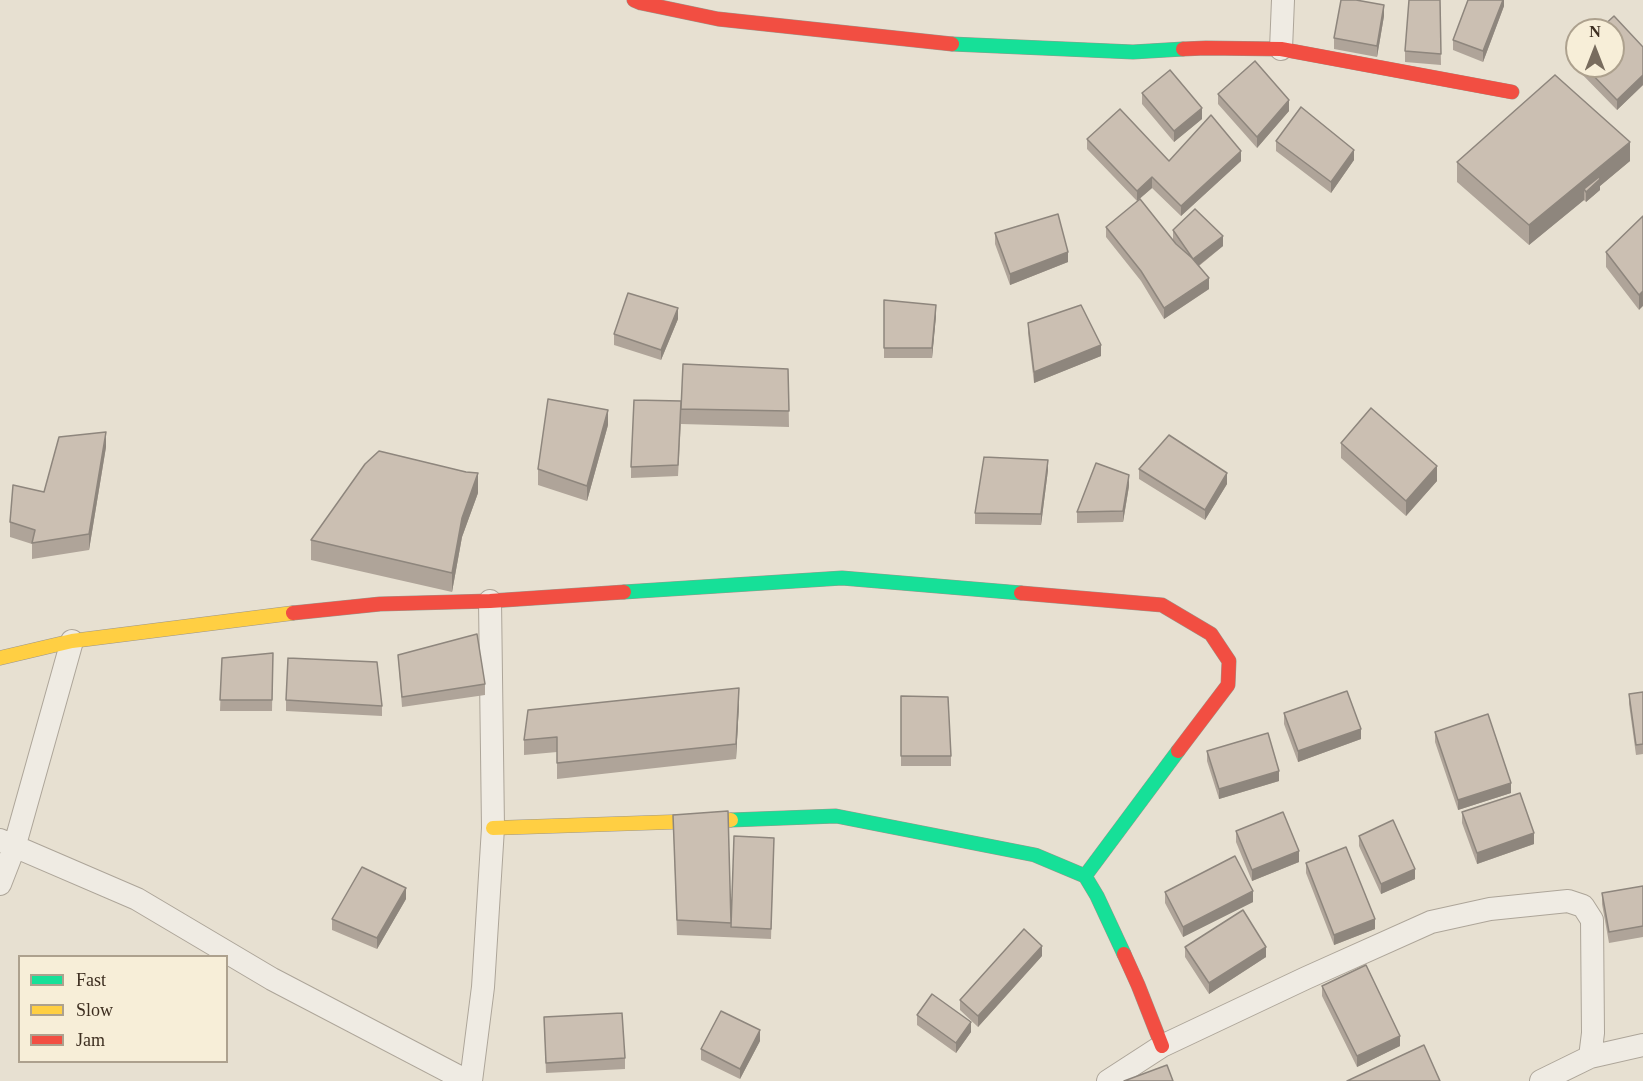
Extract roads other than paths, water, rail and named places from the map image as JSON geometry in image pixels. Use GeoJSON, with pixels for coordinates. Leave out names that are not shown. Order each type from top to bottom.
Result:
{"type":"FeatureCollection","features":[{"type":"Feature","properties":{"kind":"street"},"geometry":{"type":"LineString","coordinates":[[1281,49],[1283,0]]}},
{"type":"Feature","properties":{"kind":"street"},"geometry":{"type":"LineString","coordinates":[[639,1],[718,19],[964,45],[1133,52],[1206,48],[1281,49],[1512,92]]}},
{"type":"Feature","properties":{"kind":"street"},"geometry":{"type":"LineString","coordinates":[[0,658],[72,641],[281,614],[380,604],[490,601],[842,578],[1162,605],[1211,634],[1229,661],[1228,686],[1085,876]]}},
{"type":"Feature","properties":{"kind":"street"},"geometry":{"type":"LineString","coordinates":[[7,844],[137,899],[272,979],[469,1081],[483,987],[493,828],[490,601]]}},
{"type":"Feature","properties":{"kind":"street"},"geometry":{"type":"LineString","coordinates":[[0,884],[7,844],[72,641]]}},
{"type":"Feature","properties":{"kind":"street"},"geometry":{"type":"LineString","coordinates":[[493,828],[836,816],[1035,855],[1085,876],[1097,896],[1138,985],[1162,1047]]}},
{"type":"Feature","properties":{"kind":"street"},"geometry":{"type":"LineString","coordinates":[[1108,1081],[1162,1047],[1431,921],[1490,909],[1569,901],[1583,906],[1592,920],[1593,1033],[1590,1057]]}},
{"type":"Feature","properties":{"kind":"street"},"geometry":{"type":"LineString","coordinates":[[1541,1081],[1590,1057],[1643,1045]]}}]}
